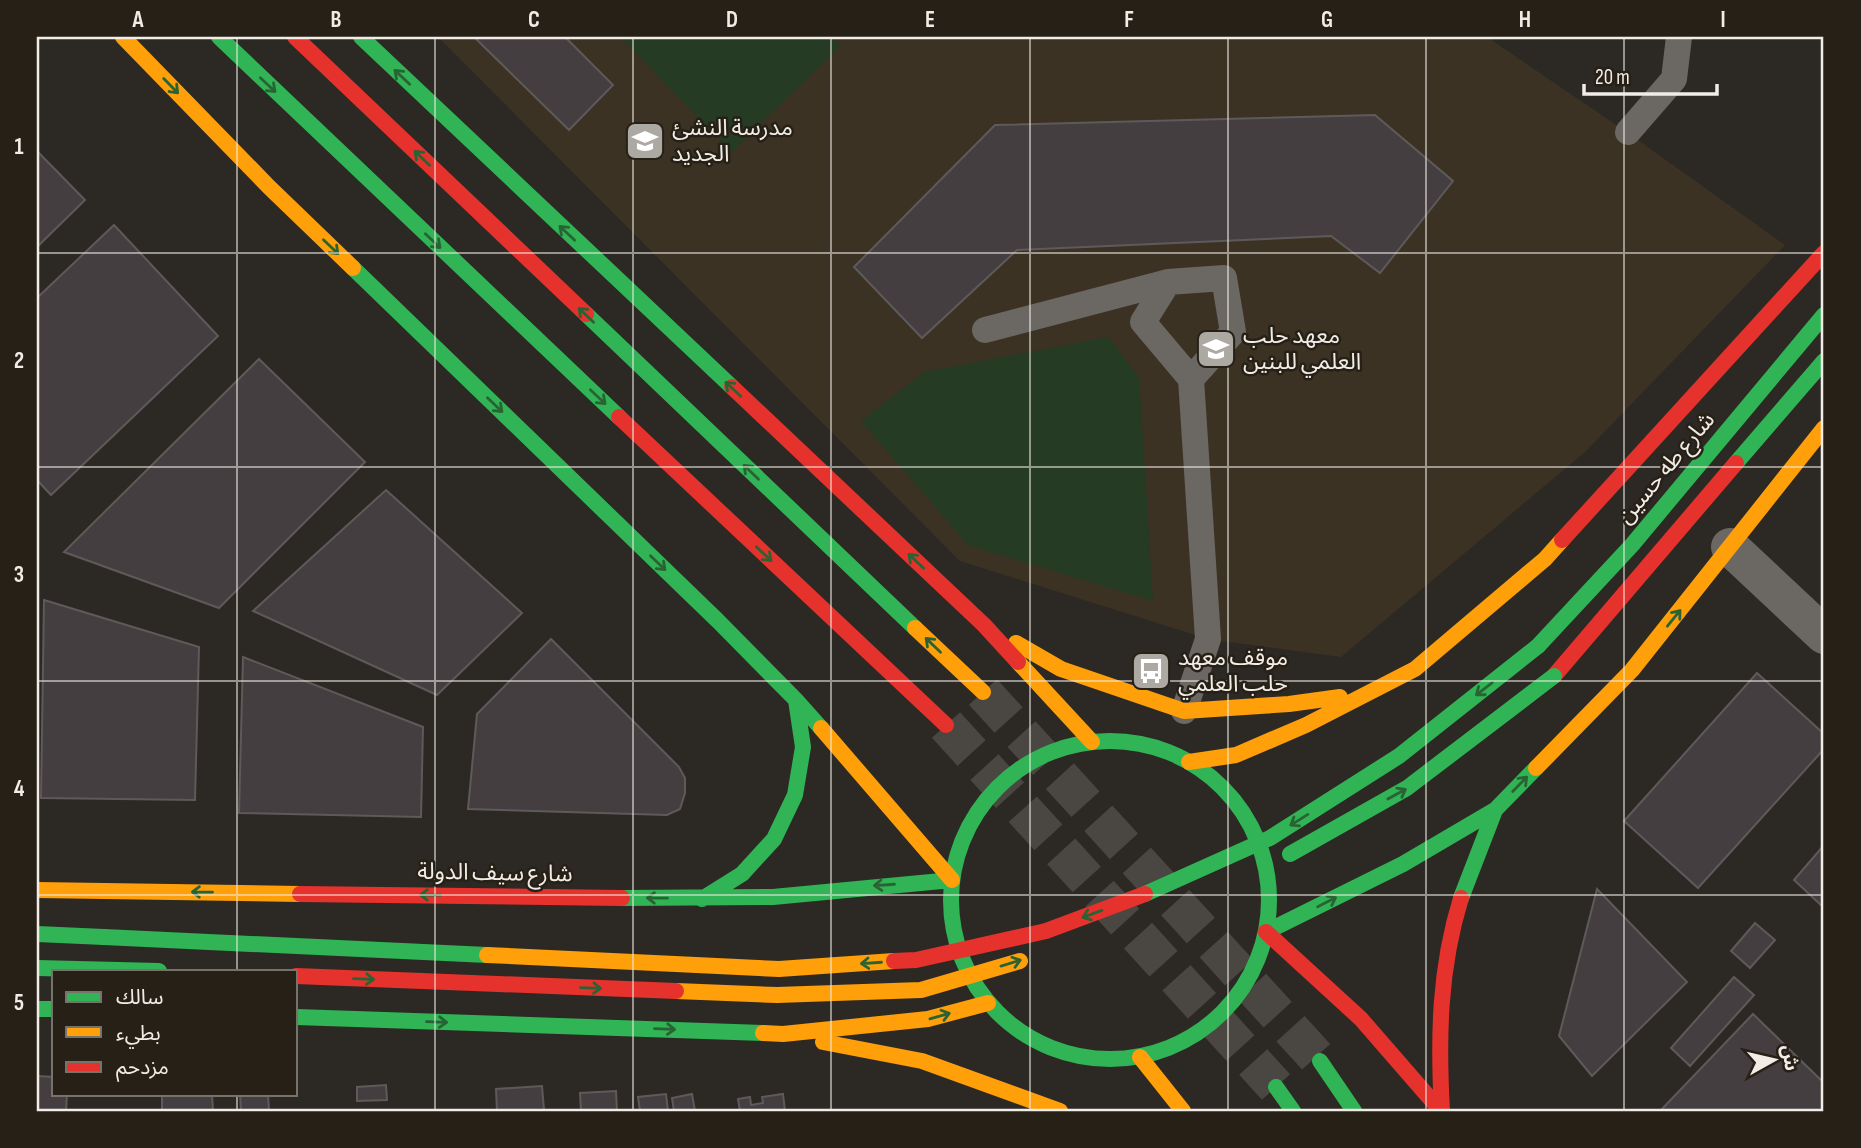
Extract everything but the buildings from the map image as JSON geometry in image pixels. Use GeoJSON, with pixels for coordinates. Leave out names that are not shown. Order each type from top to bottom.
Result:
{"type":"FeatureCollection","features":[{"type":"Feature","properties":{"kind":"main road"},"geometry":{"type":"LineString","coordinates":[[123,37],[270,187],[796,700],[952,880]]}},
{"type":"Feature","properties":{"kind":"main road"},"geometry":{"type":"LineString","coordinates":[[219,37],[946,725]]}},
{"type":"Feature","properties":{"kind":"main road"},"geometry":{"type":"LineString","coordinates":[[295,37],[983,692]]}},
{"type":"Feature","properties":{"kind":"main road"},"geometry":{"type":"LineString","coordinates":[[361,37],[984,625],[1092,742]]}},
{"type":"Feature","properties":{"kind":"main road"},"geometry":{"type":"LineString","coordinates":[[1189,762],[1236,754],[1306,725],[1373,693],[1415,669],[1545,559],[1824,253]]}},
{"type":"Feature","properties":{"kind":"main road","name":"شارع طه حسين"},"geometry":{"type":"LineString","coordinates":[[37,934],[779,969],[916,960],[1046,931],[1159,890],[1270,838],[1399,756],[1538,646],[1632,545],[1824,315]]}},
{"type":"Feature","properties":{"kind":"main road"},"geometry":{"type":"LineString","coordinates":[[1249,875],[1407,788],[1554,676],[1824,361]]}},
{"type":"Feature","properties":{"kind":"main road"},"geometry":{"type":"LineString","coordinates":[[1266,932],[1403,864],[1495,810],[1632,670],[1824,428]]}},
{"type":"Feature","properties":{"kind":"main road"},"geometry":{"type":"LineString","coordinates":[[984,625],[1061,669],[1184,711],[1289,704],[1373,693]]}},
{"type":"Feature","properties":{"kind":"main road"},"geometry":{"type":"LineString","coordinates":[[701,899],[742,874],[774,839],[785,817],[795,795],[803,747],[796,700]]}},
{"type":"Feature","properties":{"kind":"main road"},"geometry":{"type":"LineString","coordinates":[[1126,741],[1159,748],[1189,762],[1220,786],[1246,817],[1262,853],[1269,892],[1266,932],[1250,976],[1222,1013],[1184,1041],[1140,1057],[1098,1059],[1057,1051],[1019,1031],[988,1003],[970,976],[957,945],[951,913],[952,880],[961,846],[976,814],[998,786],[1026,765],[1058,750],[1092,742],[1126,741]]}},
{"type":"Feature","properties":{"kind":"main road"},"geometry":{"type":"LineString","coordinates":[[1442,1111],[1440,1009],[1447,957],[1458,906],[1474,857],[1495,810]]}},
{"type":"Feature","properties":{"kind":"main road","name":"شارع سيف الدولة"},"geometry":{"type":"LineString","coordinates":[[37,890],[701,899],[773,897],[952,880]]}},
{"type":"Feature","properties":{"kind":"main road"},"geometry":{"type":"LineString","coordinates":[[1266,932],[1361,1019],[1442,1111]]}},
{"type":"Feature","properties":{"kind":"main road"},"geometry":{"type":"LineString","coordinates":[[298,976],[777,995],[921,990],[1036,956]]}},
{"type":"Feature","properties":{"kind":"main road"},"geometry":{"type":"LineString","coordinates":[[37,968],[128,970]]}},
{"type":"Feature","properties":{"kind":"main road"},"geometry":{"type":"LineString","coordinates":[[298,1017],[783,1034],[929,1020],[988,1003]]}},
{"type":"Feature","properties":{"kind":"main road"},"geometry":{"type":"LineString","coordinates":[[783,1034],[922,1061],[1060,1111]]}},
{"type":"Feature","properties":{"kind":"main road"},"geometry":{"type":"LineString","coordinates":[[1140,1057],[1183,1111]]}},
{"type":"Feature","properties":{"kind":"main road"},"geometry":{"type":"LineString","coordinates":[[1320,1061],[1354,1111]]}},
{"type":"Feature","properties":{"kind":"main road"},"geometry":{"type":"LineString","coordinates":[[1276,1087],[1293,1111]]}},
{"type":"Feature","properties":{"kind":"street"},"geometry":{"type":"LineString","coordinates":[[1730,547],[1824,635]]}},
{"type":"Feature","properties":{"kind":"lane"},"geometry":{"type":"LineString","coordinates":[[1628,132],[1674,79],[1679,37]]}},
{"type":"Feature","properties":{"kind":"lane"},"geometry":{"type":"LineString","coordinates":[[985,330],[1168,282],[1224,278],[1233,332],[1191,379]]}},
{"type":"Feature","properties":{"kind":"lane"},"geometry":{"type":"LineString","coordinates":[[1168,282],[1143,322],[1191,379],[1208,639],[1184,711]]}},
{"type":"Feature","properties":{"kind":"shaded area","name":"معهد حلب العلمي للبنين"},"geometry":{"type":"Polygon","coordinates":[[[438,37],[1487,37],[1785,245],[1585,452],[1341,657],[1208,639],[960,561],[438,37]]]}},
{"type":"Feature","properties":{"kind":"green space"},"geometry":{"type":"Polygon","coordinates":[[[620,37],[831,37],[840,46],[732,152],[620,37]]]}},
{"type":"Feature","properties":{"kind":"green space"},"geometry":{"type":"Polygon","coordinates":[[[1109,337],[1139,378],[1153,601],[968,545],[861,421],[924,372],[1109,337]]]}},
{"type":"Feature","properties":{"kind":"tunnel"},"geometry":{"type":"LineString","coordinates":[[983,692],[1320,1061]]}},
{"type":"Feature","properties":{"kind":"tunnel"},"geometry":{"type":"LineString","coordinates":[[946,725],[1276,1087]]}},
{"type":"Feature","properties":{"kind":"traffic: fast"},"geometry":{"type":"LineString","coordinates":[[219,37],[619,417]]}},
{"type":"Feature","properties":{"kind":"traffic: fast"},"geometry":{"type":"LineString","coordinates":[[361,37],[732,387]]}},
{"type":"Feature","properties":{"kind":"traffic: fast"},"geometry":{"type":"LineString","coordinates":[[353,268],[718,621],[821,728]]}},
{"type":"Feature","properties":{"kind":"traffic: fast"},"geometry":{"type":"LineString","coordinates":[[586,314],[915,628]]}},
{"type":"Feature","properties":{"kind":"traffic: fast"},"geometry":{"type":"LineString","coordinates":[[1538,646],[1632,545],[1824,315]]}},
{"type":"Feature","properties":{"kind":"traffic: fast"},"geometry":{"type":"LineString","coordinates":[[1736,463],[1824,361]]}},
{"type":"Feature","properties":{"kind":"traffic: fast"},"geometry":{"type":"LineString","coordinates":[[1145,894],[1270,838],[1399,756],[1538,646]]}},
{"type":"Feature","properties":{"kind":"traffic: fast"},"geometry":{"type":"LineString","coordinates":[[1290,854],[1407,788],[1554,676]]}},
{"type":"Feature","properties":{"kind":"traffic: fast"},"geometry":{"type":"LineString","coordinates":[[702,899],[742,874],[774,839],[795,795],[803,747],[796,700]]}},
{"type":"Feature","properties":{"kind":"traffic: fast"},"geometry":{"type":"LineString","coordinates":[[1110,741],[1141,744],[1171,753],[1211,777],[1233,799],[1257,839],[1266,869],[1269,900],[1266,931],[1257,961],[1233,1001],[1211,1023],[1171,1047],[1141,1056],[1110,1059],[1079,1056],[1049,1047],[1009,1023],[987,1001],[963,961],[954,931],[951,900],[954,869],[963,839],[987,799],[1009,777],[1049,753],[1079,744],[1110,741]]}},
{"type":"Feature","properties":{"kind":"traffic: fast"},"geometry":{"type":"LineString","coordinates":[[1266,932],[1403,864],[1495,810],[1536,768]]}},
{"type":"Feature","properties":{"kind":"traffic: fast"},"geometry":{"type":"LineString","coordinates":[[1461,898],[1495,810]]}},
{"type":"Feature","properties":{"kind":"traffic: fast"},"geometry":{"type":"LineString","coordinates":[[622,898],[773,897],[952,880]]}},
{"type":"Feature","properties":{"kind":"traffic: fast"},"geometry":{"type":"LineString","coordinates":[[37,934],[104,937]]}},
{"type":"Feature","properties":{"kind":"traffic: fast"},"geometry":{"type":"LineString","coordinates":[[104,937],[487,955]]}},
{"type":"Feature","properties":{"kind":"traffic: fast"},"geometry":{"type":"LineString","coordinates":[[37,968],[118,970]]}},
{"type":"Feature","properties":{"kind":"traffic: fast"},"geometry":{"type":"LineString","coordinates":[[37,1009],[52,1009]]}},
{"type":"Feature","properties":{"kind":"traffic: fast"},"geometry":{"type":"LineString","coordinates":[[298,1017],[763,1033]]}},
{"type":"Feature","properties":{"kind":"traffic: fast"},"geometry":{"type":"LineString","coordinates":[[1320,1061],[1354,1111]]}},
{"type":"Feature","properties":{"kind":"traffic: fast"},"geometry":{"type":"LineString","coordinates":[[1276,1087],[1293,1111]]}},
{"type":"Feature","properties":{"kind":"traffic: slow"},"geometry":{"type":"LineString","coordinates":[[123,37],[269,187],[353,268]]}},
{"type":"Feature","properties":{"kind":"traffic: slow"},"geometry":{"type":"LineString","coordinates":[[1536,768],[1632,670],[1824,428]]}},
{"type":"Feature","properties":{"kind":"traffic: slow"},"geometry":{"type":"LineString","coordinates":[[1189,762],[1236,755],[1306,725],[1415,669],[1545,559],[1562,540]]}},
{"type":"Feature","properties":{"kind":"traffic: slow"},"geometry":{"type":"LineString","coordinates":[[915,628],[983,692]]}},
{"type":"Feature","properties":{"kind":"traffic: slow"},"geometry":{"type":"LineString","coordinates":[[1016,643],[1061,669],[1184,711],[1289,704],[1340,697]]}},
{"type":"Feature","properties":{"kind":"traffic: slow"},"geometry":{"type":"LineString","coordinates":[[1018,662],[1092,742]]}},
{"type":"Feature","properties":{"kind":"traffic: slow"},"geometry":{"type":"LineString","coordinates":[[821,728],[952,880]]}},
{"type":"Feature","properties":{"kind":"traffic: slow"},"geometry":{"type":"LineString","coordinates":[[37,890],[300,894]]}},
{"type":"Feature","properties":{"kind":"traffic: slow"},"geometry":{"type":"LineString","coordinates":[[487,955],[779,969],[894,961]]}},
{"type":"Feature","properties":{"kind":"traffic: slow"},"geometry":{"type":"LineString","coordinates":[[676,991],[777,995],[921,990],[1020,961]]}},
{"type":"Feature","properties":{"kind":"traffic: slow"},"geometry":{"type":"LineString","coordinates":[[763,1033],[783,1034],[928,1019],[988,1003]]}},
{"type":"Feature","properties":{"kind":"traffic: slow"},"geometry":{"type":"LineString","coordinates":[[823,1042],[922,1061],[1060,1111]]}},
{"type":"Feature","properties":{"kind":"traffic: slow"},"geometry":{"type":"LineString","coordinates":[[1140,1057],[1183,1111]]}},
{"type":"Feature","properties":{"kind":"traffic: jam"},"geometry":{"type":"LineString","coordinates":[[295,37],[586,314]]}},
{"type":"Feature","properties":{"kind":"traffic: jam"},"geometry":{"type":"LineString","coordinates":[[1562,540],[1824,253]]}},
{"type":"Feature","properties":{"kind":"traffic: jam"},"geometry":{"type":"LineString","coordinates":[[732,387],[984,625],[1018,662]]}},
{"type":"Feature","properties":{"kind":"traffic: jam"},"geometry":{"type":"LineString","coordinates":[[619,417],[946,725]]}},
{"type":"Feature","properties":{"kind":"traffic: jam"},"geometry":{"type":"LineString","coordinates":[[1554,676],[1736,463]]}},
{"type":"Feature","properties":{"kind":"traffic: jam"},"geometry":{"type":"LineString","coordinates":[[300,894],[622,898]]}},
{"type":"Feature","properties":{"kind":"traffic: jam"},"geometry":{"type":"LineString","coordinates":[[894,961],[916,960],[1046,931],[1145,894]]}},
{"type":"Feature","properties":{"kind":"traffic: jam"},"geometry":{"type":"LineString","coordinates":[[1442,1111],[1440,1057],[1444,977],[1461,898]]}},
{"type":"Feature","properties":{"kind":"traffic: jam"},"geometry":{"type":"LineString","coordinates":[[1266,932],[1361,1019],[1441,1111]]}},
{"type":"Feature","properties":{"kind":"traffic: jam"},"geometry":{"type":"LineString","coordinates":[[298,976],[676,991]]}},
{"type":"Feature","properties":{"kind":"place","name":"مدرسة النشئ الجديد"},"geometry":{"type":"Point","coordinates":[645,141]}},
{"type":"Feature","properties":{"kind":"place","name":"معهد حلب العلمي للبنين"},"geometry":{"type":"Point","coordinates":[1216,349]}},
{"type":"Feature","properties":{"kind":"place","name":"موقف معهد حلب العلمي"},"geometry":{"type":"Point","coordinates":[1151,671]}}]}
